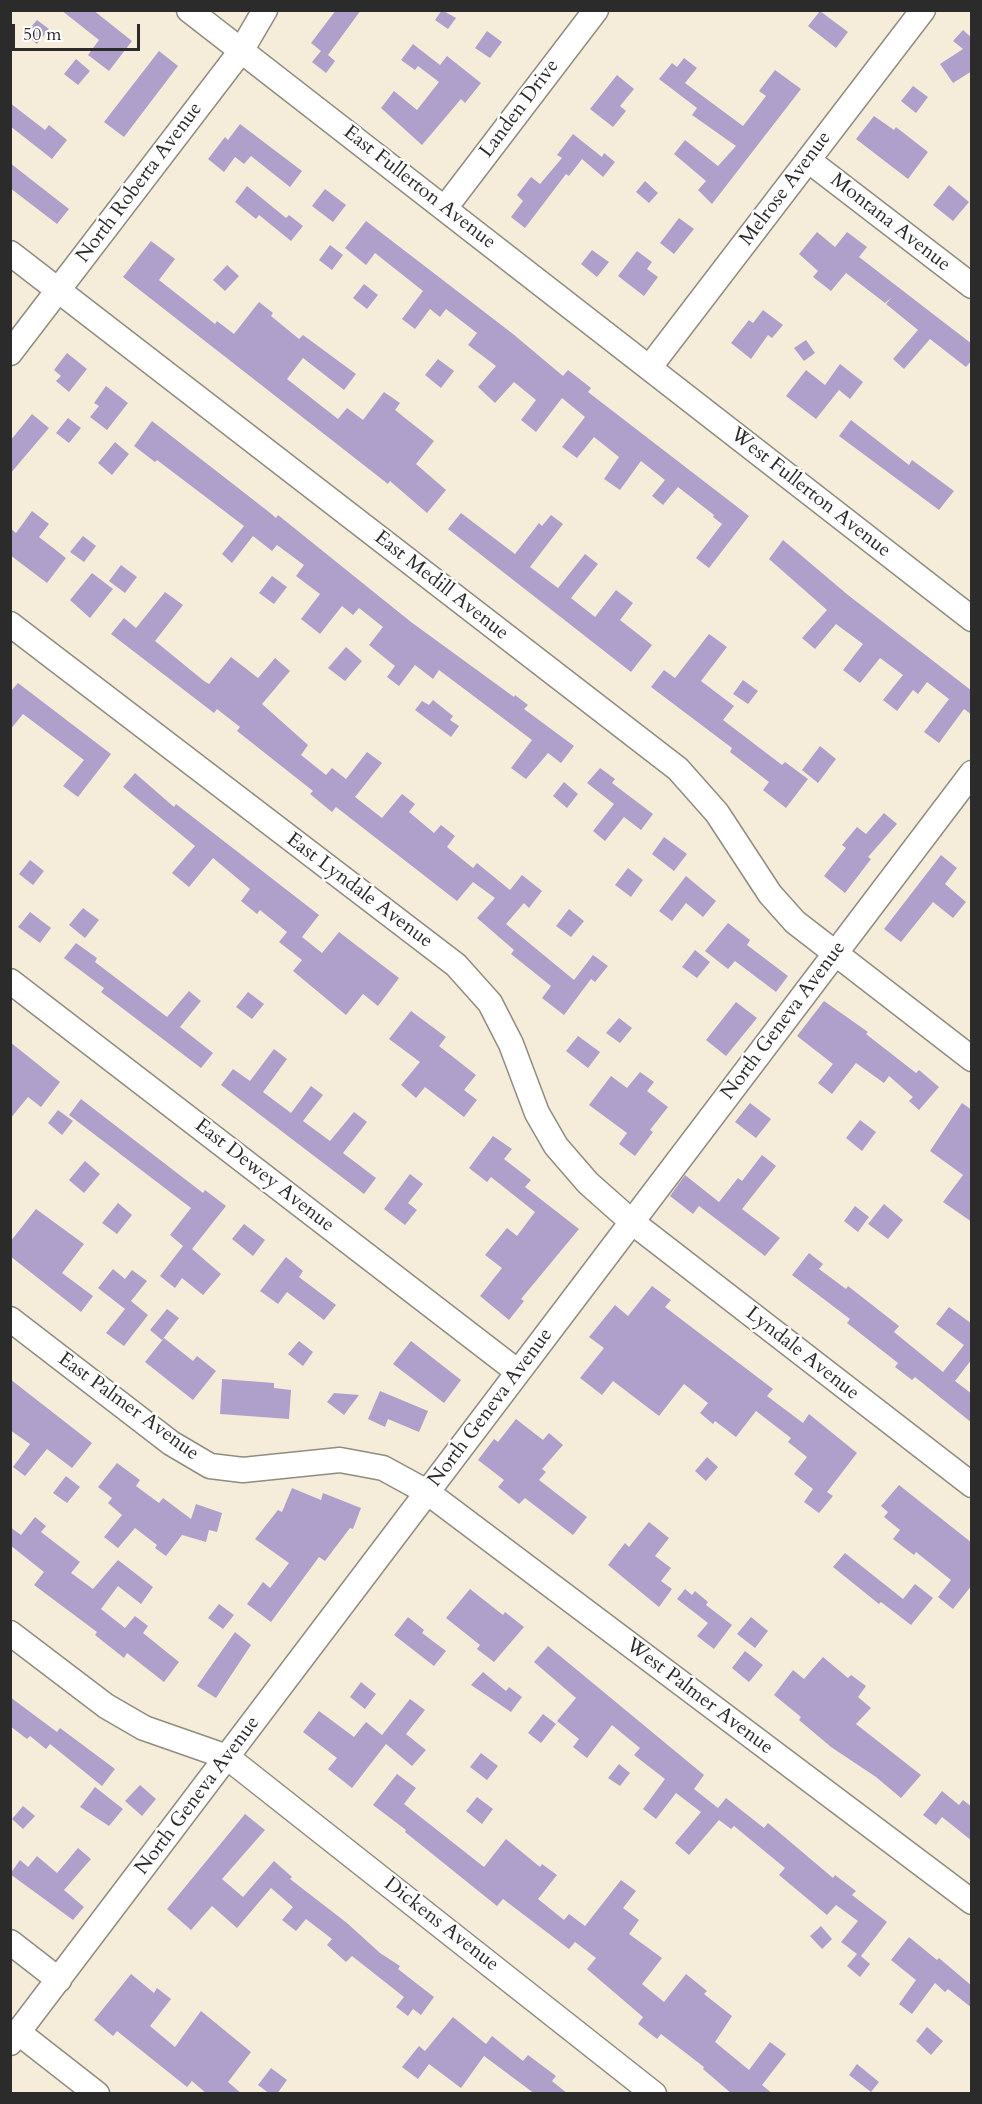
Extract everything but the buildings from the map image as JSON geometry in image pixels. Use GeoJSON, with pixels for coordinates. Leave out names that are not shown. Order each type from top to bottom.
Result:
{"type":"FeatureCollection","features":[{"type":"Feature","properties":{"kind":"street","name":"East Fullerton Avenue"},"geometry":{"type":"LineString","coordinates":[[189,10],[649,368]]}},
{"type":"Feature","properties":{"kind":"street","name":"North Roberta Avenue"},"geometry":{"type":"LineString","coordinates":[[10,353],[242,51],[265,10]]}},
{"type":"Feature","properties":{"kind":"street","name":"Landen Drive"},"geometry":{"type":"LineString","coordinates":[[445,208],[596,10]]}},
{"type":"Feature","properties":{"kind":"street","name":"Melrose Avenue"},"geometry":{"type":"LineString","coordinates":[[649,368],[923,10]]}},
{"type":"Feature","properties":{"kind":"street","name":"Montana Avenue"},"geometry":{"type":"LineString","coordinates":[[808,160],[972,286]]}},
{"type":"Feature","properties":{"kind":"street","name":"East Medill Avenue"},"geometry":{"type":"LineString","coordinates":[[10,253],[678,769],[717,813],[770,894],[795,922],[972,1059]]}},
{"type":"Feature","properties":{"kind":"street","name":"West Fullerton Avenue"},"geometry":{"type":"LineString","coordinates":[[649,368],[972,619]]}},
{"type":"Feature","properties":{"kind":"street","name":"East Lyndale Avenue"},"geometry":{"type":"LineString","coordinates":[[10,624],[456,965],[490,1003],[511,1044],[537,1113],[556,1146],[588,1183],[632,1222]]}},
{"type":"Feature","properties":{"kind":"street","name":"North Geneva Avenue"},"geometry":{"type":"LineString","coordinates":[[14,2038],[972,773]]}},
{"type":"Feature","properties":{"kind":"street","name":"East Dewey Avenue"},"geometry":{"type":"LineString","coordinates":[[10,981],[518,1372]]}},
{"type":"Feature","properties":{"kind":"street","name":"Lyndale Avenue"},"geometry":{"type":"LineString","coordinates":[[632,1222],[972,1485]]}},
{"type":"Feature","properties":{"kind":"street","name":"East Palmer Avenue"},"geometry":{"type":"LineString","coordinates":[[10,1319],[171,1443],[210,1466],[243,1470],[340,1460],[383,1468],[428,1492]]}},
{"type":"Feature","properties":{"kind":"street","name":"West Palmer Avenue"},"geometry":{"type":"LineString","coordinates":[[428,1492],[972,1902]]}},
{"type":"Feature","properties":{"kind":"street","name":"Dickens Avenue"},"geometry":{"type":"LineString","coordinates":[[10,1633],[106,1706],[144,1728],[227,1757],[654,2094]]}},
{"type":"Feature","properties":{"kind":"street"},"geometry":{"type":"LineString","coordinates":[[10,1942],[59,1980]]}},
{"type":"Feature","properties":{"kind":"street"},"geometry":{"type":"LineString","coordinates":[[14,2038],[96,2094]]}}]}
